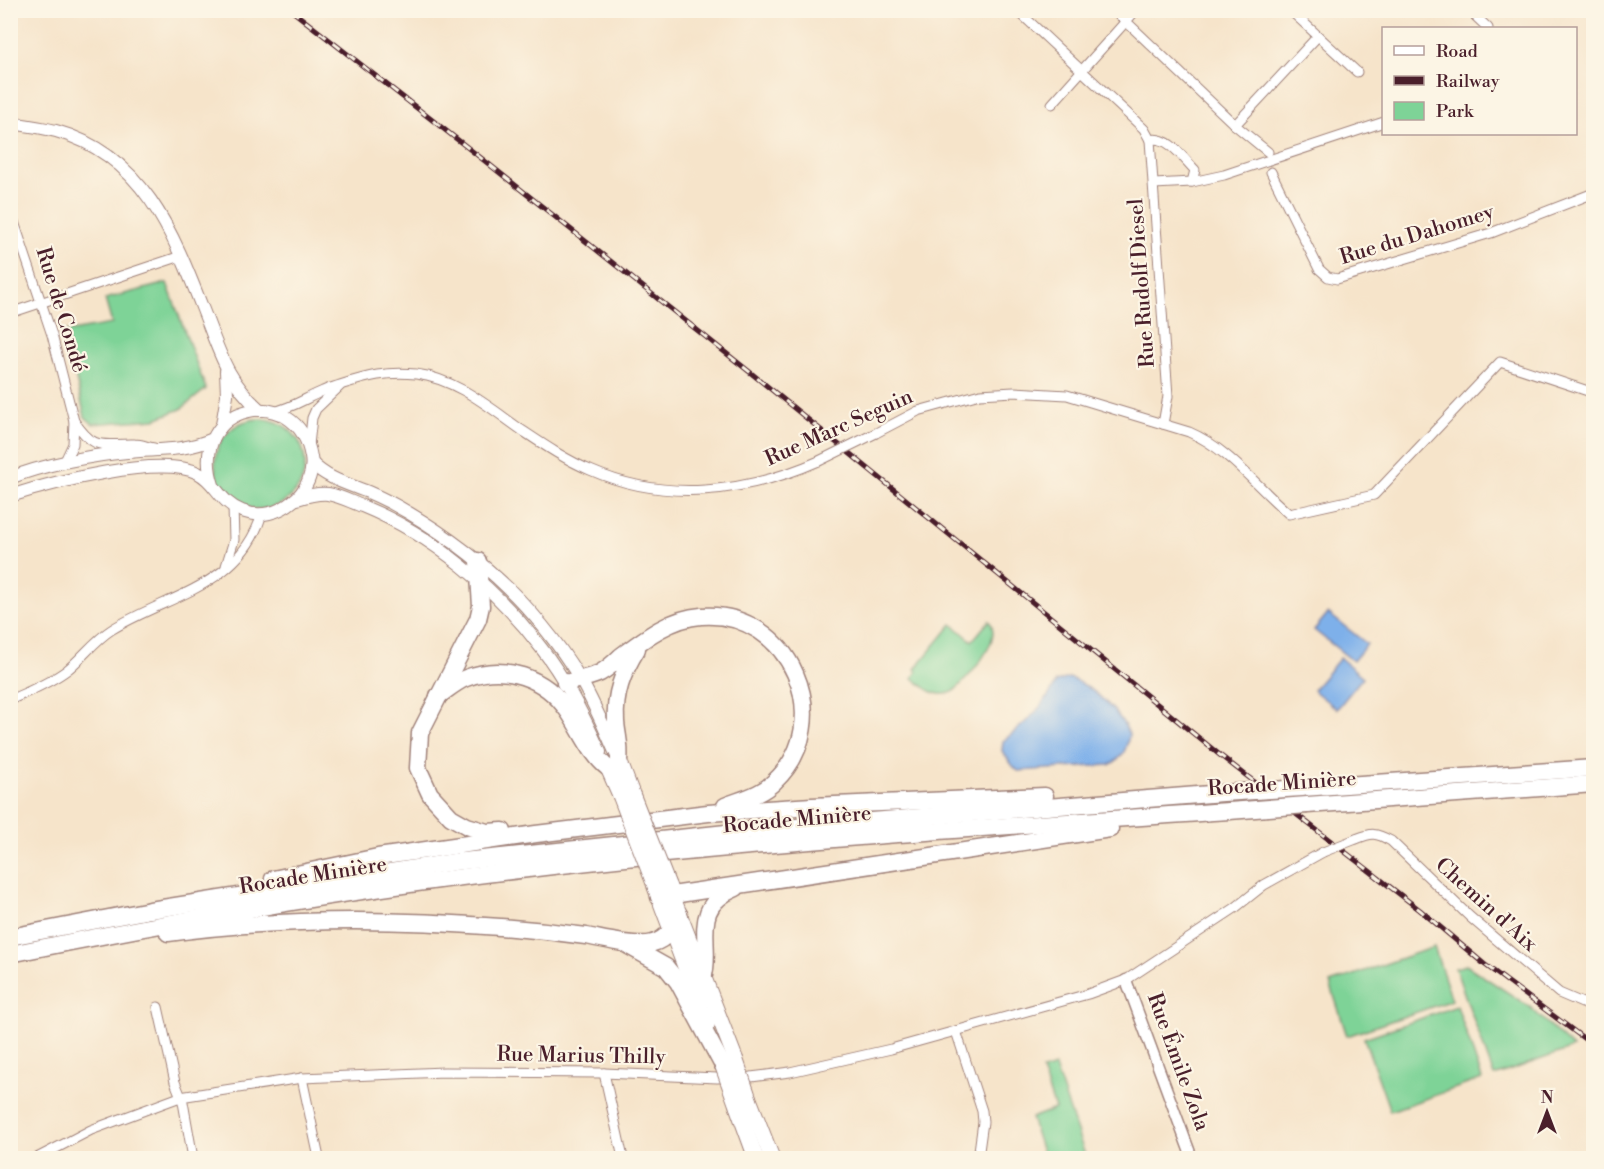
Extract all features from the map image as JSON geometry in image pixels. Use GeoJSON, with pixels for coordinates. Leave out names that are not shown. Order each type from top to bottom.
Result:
{"type":"FeatureCollection","features":[{"type":"Feature","properties":{"kind":"highway"},"geometry":{"type":"LineString","coordinates":[[478,561],[481,583],[481,606],[478,619],[420,733],[418,768],[430,794],[451,817],[467,826],[487,832],[524,831],[536,834]]}},
{"type":"Feature","properties":{"kind":"highway"},"geometry":{"type":"LineString","coordinates":[[572,681],[601,672],[641,641],[665,626],[701,616],[737,620],[757,629],[775,642],[790,661],[801,689],[804,706],[803,726],[798,746],[784,771],[761,792],[708,813]]}},
{"type":"Feature","properties":{"kind":"highway"},"geometry":{"type":"LineString","coordinates":[[641,641],[624,671],[617,691],[616,723],[621,747],[613,764],[664,891],[672,931],[728,1061],[743,1103],[756,1158]]}},
{"type":"Feature","properties":{"kind":"highway"},"geometry":{"type":"LineString","coordinates":[[437,696],[464,679],[483,673],[500,671],[520,674],[554,694],[567,709],[600,762],[613,764]]}},
{"type":"Feature","properties":{"kind":"highway","name":"Rocade Minière"},"geometry":{"type":"LineString","coordinates":[[10,954],[260,907],[530,868],[740,847],[1229,811],[1304,796],[1593,768]]}},
{"type":"Feature","properties":{"kind":"highway","name":"Rocade Minière"},"geometry":{"type":"LineString","coordinates":[[10,937],[150,910],[364,875],[532,853],[745,831],[1223,793],[1304,796],[1593,784]]}},
{"type":"Feature","properties":{"kind":"highway"},"geometry":{"type":"LineString","coordinates":[[150,910],[264,881],[378,857],[536,834],[708,813],[824,805],[1164,791],[1174,796]]}},
{"type":"Feature","properties":{"kind":"highway"},"geometry":{"type":"LineString","coordinates":[[664,891],[751,882],[1229,811]]}},
{"type":"Feature","properties":{"kind":"highway"},"geometry":{"type":"LineString","coordinates":[[704,975],[707,962],[704,939],[708,911],[729,891],[751,882]]}},
{"type":"Feature","properties":{"kind":"highway"},"geometry":{"type":"LineString","coordinates":[[664,891],[679,914],[704,975],[728,1061]]}},
{"type":"Feature","properties":{"kind":"highway"},"geometry":{"type":"LineString","coordinates":[[114,933],[130,939],[179,932],[318,921],[365,920],[502,927],[652,944],[663,939],[672,931],[679,914]]}},
{"type":"Feature","properties":{"kind":"highway"},"geometry":{"type":"LineString","coordinates":[[621,942],[666,967],[728,1061]]}},
{"type":"Feature","properties":{"kind":"highway"},"geometry":{"type":"LineString","coordinates":[[743,1103],[772,1158]]}},
{"type":"Feature","properties":{"kind":"main road"},"geometry":{"type":"LineString","coordinates":[[10,123],[57,131],[88,144],[109,156],[143,189],[165,221],[226,369],[243,393],[260,410]]}},
{"type":"Feature","properties":{"kind":"main road"},"geometry":{"type":"LineString","coordinates":[[222,425],[227,394],[226,369]]}},
{"type":"Feature","properties":{"kind":"main road"},"geometry":{"type":"LineString","coordinates":[[297,499],[307,482],[312,463],[305,436],[291,421],[273,412],[260,410],[246,411],[222,425],[213,439],[208,454],[208,470],[213,485],[221,497],[233,507],[244,512],[262,514],[285,507],[297,499],[330,494],[370,509],[445,554],[481,583],[572,681]]}},
{"type":"Feature","properties":{"kind":"main road"},"geometry":{"type":"LineString","coordinates":[[10,478],[64,463],[125,452],[184,449],[213,439]]}},
{"type":"Feature","properties":{"kind":"main road"},"geometry":{"type":"LineString","coordinates":[[312,463],[330,477],[369,492],[434,528],[508,587],[535,617],[572,681],[613,764]]}},
{"type":"Feature","properties":{"kind":"main road"},"geometry":{"type":"LineString","coordinates":[[10,496],[40,486],[89,475],[164,467],[187,468],[200,474],[213,485]]}},
{"type":"Feature","properties":{"kind":"street"},"geometry":{"type":"LineString","coordinates":[[1017,10],[1144,129],[1149,140],[1157,138],[1167,142],[1195,170],[1192,182]]}},
{"type":"Feature","properties":{"kind":"street"},"geometry":{"type":"LineString","coordinates":[[1114,10],[1235,125],[1268,152]]}},
{"type":"Feature","properties":{"kind":"street"},"geometry":{"type":"LineString","coordinates":[[1052,104],[1136,10]]}},
{"type":"Feature","properties":{"kind":"street"},"geometry":{"type":"LineString","coordinates":[[1290,10],[1357,72]]}},
{"type":"Feature","properties":{"kind":"street"},"geometry":{"type":"LineString","coordinates":[[1469,10],[1487,27]]}},
{"type":"Feature","properties":{"kind":"street"},"geometry":{"type":"LineString","coordinates":[[1235,125],[1318,36]]}},
{"type":"Feature","properties":{"kind":"street"},"geometry":{"type":"LineString","coordinates":[[1154,184],[1192,182],[1224,175],[1382,122]]}},
{"type":"Feature","properties":{"kind":"street","name":"Rue Rudolf Diesel"},"geometry":{"type":"LineString","coordinates":[[1149,140],[1168,400],[1163,424]]}},
{"type":"Feature","properties":{"kind":"street","name":"Rue du Dahomey"},"geometry":{"type":"LineString","coordinates":[[1271,172],[1319,269],[1328,277],[1337,279],[1491,233],[1593,193]]}},
{"type":"Feature","properties":{"kind":"street","name":"Rue de Condé"},"geometry":{"type":"LineString","coordinates":[[10,210],[41,301],[74,421],[73,444],[64,463]]}},
{"type":"Feature","properties":{"kind":"street"},"geometry":{"type":"LineString","coordinates":[[10,313],[181,256]]}},
{"type":"Feature","properties":{"kind":"street","name":"Rue Marc Seguin"},"geometry":{"type":"LineString","coordinates":[[273,412],[285,410],[325,390],[362,377],[393,373],[437,379],[474,396],[550,449],[589,470],[639,485],[682,490],[719,490],[761,483],[787,475],[918,411],[941,404],[980,394],[1014,392],[1067,395],[1189,432],[1219,448],[1290,514],[1374,495],[1500,362],[1593,393]]}},
{"type":"Feature","properties":{"kind":"street","name":"Rue Marc Seguin"},"geometry":{"type":"LineString","coordinates":[[309,445],[312,418],[316,410],[340,386]]}},
{"type":"Feature","properties":{"kind":"street"},"geometry":{"type":"LineString","coordinates":[[74,421],[82,433],[97,444],[108,446],[137,444],[160,450]]}},
{"type":"Feature","properties":{"kind":"street"},"geometry":{"type":"LineString","coordinates":[[225,568],[234,540],[233,507]]}},
{"type":"Feature","properties":{"kind":"street"},"geometry":{"type":"LineString","coordinates":[[10,700],[64,672],[94,643],[112,630],[213,579],[237,560],[248,547],[262,514]]}},
{"type":"Feature","properties":{"kind":"street","name":"Chemin d'Aix"},"geometry":{"type":"LineString","coordinates":[[1126,980],[1235,908],[1264,885],[1323,852],[1371,833],[1391,841],[1470,917],[1559,993],[1593,1008]]}},
{"type":"Feature","properties":{"kind":"street","name":"Rue Marius Thilly"},"geometry":{"type":"LineString","coordinates":[[37,1158],[91,1130],[180,1097],[302,1078],[444,1072],[751,1077],[835,1063],[891,1050],[1088,994],[1126,980]]}},
{"type":"Feature","properties":{"kind":"street","name":"Rue Émile Zola"},"geometry":{"type":"LineString","coordinates":[[1126,980],[1192,1158]]}},
{"type":"Feature","properties":{"kind":"street"},"geometry":{"type":"LineString","coordinates":[[158,1007],[193,1158]]}},
{"type":"Feature","properties":{"kind":"street"},"geometry":{"type":"LineString","coordinates":[[956,1031],[984,1122],[978,1158]]}},
{"type":"Feature","properties":{"kind":"street"},"geometry":{"type":"LineString","coordinates":[[604,1073],[624,1158]]}},
{"type":"Feature","properties":{"kind":"street"},"geometry":{"type":"LineString","coordinates":[[302,1078],[319,1158]]}},
{"type":"Feature","properties":{"kind":"green space"},"geometry":{"type":"Polygon","coordinates":[[[167,283],[206,389],[181,409],[155,419],[93,424],[85,417],[65,332],[112,324],[105,299],[167,283]]]}},
{"type":"Feature","properties":{"kind":"green space"},"geometry":{"type":"Polygon","coordinates":[[[260,419],[277,423],[292,432],[301,447],[305,464],[301,481],[292,496],[277,505],[260,509],[243,505],[228,496],[219,481],[215,464],[219,447],[228,432],[243,423],[260,419]]]}},
{"type":"Feature","properties":{"kind":"green space"},"geometry":{"type":"Polygon","coordinates":[[[989,621],[993,629],[988,648],[975,669],[953,692],[936,693],[926,689],[913,678],[917,671],[915,669],[952,624],[972,641],[989,621]]]}},
{"type":"Feature","properties":{"kind":"green space"},"geometry":{"type":"Polygon","coordinates":[[[1434,947],[1452,1000],[1347,1036],[1330,983],[1434,947]]]}},
{"type":"Feature","properties":{"kind":"green space"},"geometry":{"type":"Polygon","coordinates":[[[1466,965],[1530,1007],[1573,1048],[1494,1076],[1455,968],[1466,965]]]}},
{"type":"Feature","properties":{"kind":"green space"},"geometry":{"type":"Polygon","coordinates":[[[1457,1006],[1482,1079],[1390,1111],[1364,1038],[1457,1006]]]}},
{"type":"Feature","properties":{"kind":"green space"},"geometry":{"type":"Polygon","coordinates":[[[1055,1067],[1086,1158],[1044,1158],[1031,1118],[1055,1109],[1042,1071],[1055,1067]]]}},
{"type":"Feature","properties":{"kind":"water"},"geometry":{"type":"Polygon","coordinates":[[[1328,613],[1367,644],[1353,661],[1314,630],[1328,613]]]}},
{"type":"Feature","properties":{"kind":"water"},"geometry":{"type":"Polygon","coordinates":[[[1340,658],[1363,677],[1337,709],[1313,690],[1340,658]]]}},
{"type":"Feature","properties":{"kind":"water"},"geometry":{"type":"Polygon","coordinates":[[[1069,678],[1086,686],[1104,700],[1119,717],[1129,734],[1123,752],[1109,765],[1018,771],[1002,751],[1003,741],[1033,714],[1046,699],[1056,682],[1069,678]]]}},
{"type":"Feature","properties":{"kind":"railway"},"geometry":{"type":"LineString","coordinates":[[291,10],[751,373],[1221,756],[1420,910],[1484,964],[1594,1046]]}}]}
